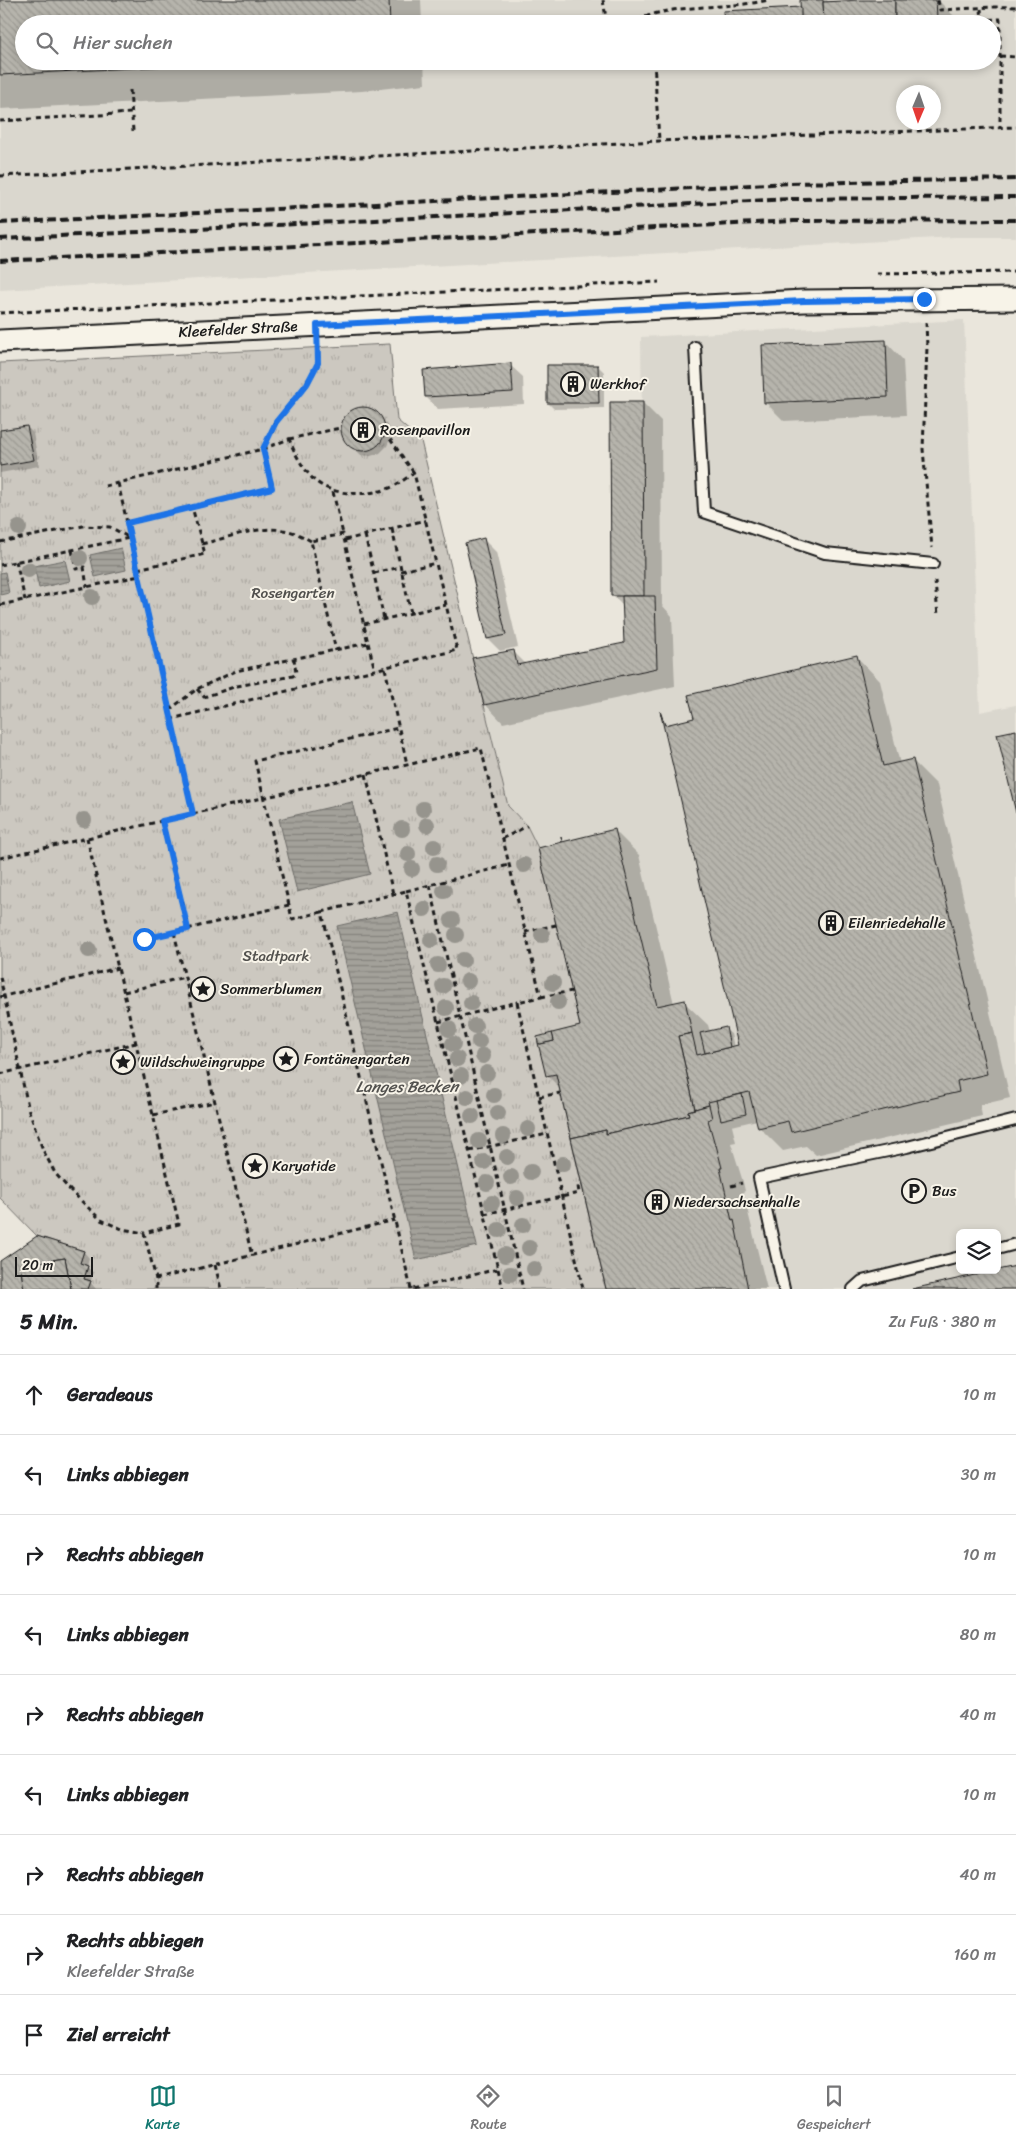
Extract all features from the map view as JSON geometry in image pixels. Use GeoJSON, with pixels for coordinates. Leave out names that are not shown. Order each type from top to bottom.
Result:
{"type":"FeatureCollection","features":[{"type":"Feature","properties":{"kind":"street","name":"Kleefelder Straße"},"geometry":{"type":"LineString","coordinates":[[0,341],[804,301],[1016,299]]}},
{"type":"Feature","properties":{"kind":"lane"},"geometry":{"type":"LineString","coordinates":[[695,347],[704,512],[825,553],[933,564]]}},
{"type":"Feature","properties":{"kind":"lane"},"geometry":{"type":"LineString","coordinates":[[784,1289],[759,1178],[907,1147],[1016,1120]]}},
{"type":"Feature","properties":{"kind":"lane"},"geometry":{"type":"LineString","coordinates":[[1001,1248],[1016,1244]]}},
{"type":"Feature","properties":{"kind":"lane"},"geometry":{"type":"LineString","coordinates":[[853,1289],[862,1281],[956,1258]]}},
{"type":"Feature","properties":{"kind":"path"},"geometry":{"type":"LineString","coordinates":[[603,0],[606,15]]}},
{"type":"Feature","properties":{"kind":"path"},"geometry":{"type":"LineString","coordinates":[[651,15],[677,10],[732,6],[768,0]]}},
{"type":"Feature","properties":{"kind":"path"},"geometry":{"type":"LineString","coordinates":[[938,0],[940,10],[981,9],[991,6],[1016,8]]}},
{"type":"Feature","properties":{"kind":"path"},"geometry":{"type":"LineString","coordinates":[[981,9],[982,15]]}},
{"type":"Feature","properties":{"kind":"path"},"geometry":{"type":"LineString","coordinates":[[1001,56],[1016,57]]}},
{"type":"Feature","properties":{"kind":"path"},"geometry":{"type":"LineString","coordinates":[[655,70],[660,141]]}},
{"type":"Feature","properties":{"kind":"path"},"geometry":{"type":"LineString","coordinates":[[1000,70],[1000,127]]}},
{"type":"Feature","properties":{"kind":"path"},"geometry":{"type":"LineString","coordinates":[[130,90],[133,131]]}},
{"type":"Feature","properties":{"kind":"path"},"geometry":{"type":"LineString","coordinates":[[0,121],[132,113]]}},
{"type":"Feature","properties":{"kind":"path"},"geometry":{"type":"LineString","coordinates":[[0,176],[660,141],[1016,127]]}},
{"type":"Feature","properties":{"kind":"path"},"geometry":{"type":"LineString","coordinates":[[868,275],[1016,272]]}},
{"type":"Feature","properties":{"kind":"path"},"geometry":{"type":"LineString","coordinates":[[0,313],[667,282]]}},
{"type":"Feature","properties":{"kind":"path"},"geometry":{"type":"LineString","coordinates":[[127,523],[272,488],[263,449],[276,422],[307,384],[318,363],[317,297]]}},
{"type":"Feature","properties":{"kind":"path"},"geometry":{"type":"LineString","coordinates":[[924,299],[927,347],[923,449],[938,616]]}},
{"type":"Feature","properties":{"kind":"path"},"geometry":{"type":"LineString","coordinates":[[105,486],[263,449],[289,439],[340,428]]}},
{"type":"Feature","properties":{"kind":"path"},"geometry":{"type":"LineString","coordinates":[[171,719],[457,650],[414,473],[385,432]]}},
{"type":"Feature","properties":{"kind":"path"},"geometry":{"type":"LineString","coordinates":[[289,439],[300,463],[314,481],[333,492],[361,494],[393,487],[414,473]]}},
{"type":"Feature","properties":{"kind":"path"},"geometry":{"type":"LineString","coordinates":[[118,483],[193,814]]}},
{"type":"Feature","properties":{"kind":"path"},"geometry":{"type":"LineString","coordinates":[[333,492],[375,670]]}},
{"type":"Feature","properties":{"kind":"path"},"geometry":{"type":"LineString","coordinates":[[137,569],[205,554],[192,507]]}},
{"type":"Feature","properties":{"kind":"path"},"geometry":{"type":"LineString","coordinates":[[345,540],[426,520]]}},
{"type":"Feature","properties":{"kind":"path"},"geometry":{"type":"LineString","coordinates":[[0,542],[83,526],[110,526],[130,538]]}},
{"type":"Feature","properties":{"kind":"path"},"geometry":{"type":"LineString","coordinates":[[392,529],[411,613]]}},
{"type":"Feature","properties":{"kind":"path"},"geometry":{"type":"LineString","coordinates":[[202,544],[263,530],[283,530],[299,534],[311,541],[343,534]]}},
{"type":"Feature","properties":{"kind":"path"},"geometry":{"type":"LineString","coordinates":[[365,535],[384,619]]}},
{"type":"Feature","properties":{"kind":"path"},"geometry":{"type":"LineString","coordinates":[[0,565],[130,538]]}},
{"type":"Feature","properties":{"kind":"path"},"geometry":{"type":"LineString","coordinates":[[311,541],[336,651]]}},
{"type":"Feature","properties":{"kind":"path"},"geometry":{"type":"LineString","coordinates":[[72,550],[76,569],[84,567],[88,587]]}},
{"type":"Feature","properties":{"kind":"path"},"geometry":{"type":"LineString","coordinates":[[16,561],[25,600]]}},
{"type":"Feature","properties":{"kind":"path"},"geometry":{"type":"LineString","coordinates":[[374,574],[436,563]]}},
{"type":"Feature","properties":{"kind":"path"},"geometry":{"type":"LineString","coordinates":[[0,606],[139,576]]}},
{"type":"Feature","properties":{"kind":"path"},"geometry":{"type":"LineString","coordinates":[[364,624],[446,605]]}},
{"type":"Feature","properties":{"kind":"path"},"geometry":{"type":"LineString","coordinates":[[169,710],[197,689],[236,671],[368,643]]}},
{"type":"Feature","properties":{"kind":"path"},"geometry":{"type":"LineString","coordinates":[[197,689],[204,697],[237,686],[293,676],[296,673],[294,659]]}},
{"type":"Feature","properties":{"kind":"path"},"geometry":{"type":"LineString","coordinates":[[385,668],[407,765]]}},
{"type":"Feature","properties":{"kind":"path"},"geometry":{"type":"LineString","coordinates":[[398,728],[255,761],[292,919],[509,865]]}},
{"type":"Feature","properties":{"kind":"path"},"geometry":{"type":"LineString","coordinates":[[0,858],[481,748],[541,997]]}},
{"type":"Feature","properties":{"kind":"path"},"geometry":{"type":"LineString","coordinates":[[366,774],[393,894]]}},
{"type":"Feature","properties":{"kind":"path"},"geometry":{"type":"LineString","coordinates":[[162,821],[188,929]]}},
{"type":"Feature","properties":{"kind":"path"},"geometry":{"type":"LineString","coordinates":[[502,839],[526,826]]}},
{"type":"Feature","properties":{"kind":"path"},"geometry":{"type":"LineString","coordinates":[[0,978],[2,996],[32,1119],[43,1150],[56,1173],[70,1190],[101,1220],[122,1229],[144,1233],[179,1224],[87,838]]}},
{"type":"Feature","properties":{"kind":"path"},"geometry":{"type":"LineString","coordinates":[[430,885],[523,1289]]}},
{"type":"Feature","properties":{"kind":"path"},"geometry":{"type":"LineString","coordinates":[[406,891],[503,1289]]}},
{"type":"Feature","properties":{"kind":"path"},"geometry":{"type":"LineString","coordinates":[[144,939],[289,904]]}},
{"type":"Feature","properties":{"kind":"path"},"geometry":{"type":"LineString","coordinates":[[322,912],[412,1289],[498,1269]]}},
{"type":"Feature","properties":{"kind":"path"},"geometry":{"type":"LineString","coordinates":[[525,932],[556,925]]}},
{"type":"Feature","properties":{"kind":"path"},"geometry":{"type":"LineString","coordinates":[[174,932],[252,1256]]}},
{"type":"Feature","properties":{"kind":"path"},"geometry":{"type":"LineString","coordinates":[[2,996],[118,968]]}},
{"type":"Feature","properties":{"kind":"path"},"geometry":{"type":"LineString","coordinates":[[124,992],[185,977]]}},
{"type":"Feature","properties":{"kind":"path"},"geometry":{"type":"LineString","coordinates":[[438,1022],[517,1002],[572,992]]}},
{"type":"Feature","properties":{"kind":"path"},"geometry":{"type":"LineString","coordinates":[[517,1002],[583,1289]]}},
{"type":"Feature","properties":{"kind":"path"},"geometry":{"type":"LineString","coordinates":[[0,1074],[136,1043]]}},
{"type":"Feature","properties":{"kind":"path"},"geometry":{"type":"LineString","coordinates":[[539,1097],[560,1093]]}},
{"type":"Feature","properties":{"kind":"path"},"geometry":{"type":"LineString","coordinates":[[153,1115],[215,1102]]}},
{"type":"Feature","properties":{"kind":"path"},"geometry":{"type":"LineString","coordinates":[[469,1152],[547,1134]]}},
{"type":"Feature","properties":{"kind":"path"},"geometry":{"type":"LineString","coordinates":[[484,1214],[580,1193],[578,1186],[582,1185]]}},
{"type":"Feature","properties":{"kind":"path"},"geometry":{"type":"LineString","coordinates":[[156,1279],[394,1220]]}},
{"type":"Feature","properties":{"kind":"path"},"geometry":{"type":"LineString","coordinates":[[144,1233],[156,1279],[156,1289]]}},
{"type":"Feature","properties":{"kind":"path"},"geometry":{"type":"LineString","coordinates":[[215,1265],[221,1289]]}},
{"type":"Feature","properties":{"kind":"shaded area"},"geometry":{"type":"Polygon","coordinates":[[[0,0],[1016,0],[1016,237],[955,237],[0,290],[0,0]]]}},
{"type":"Feature","properties":{"kind":"shaded area"},"geometry":{"type":"Polygon","coordinates":[[[964,320],[980,712],[1016,705],[1016,1289],[269,1289],[590,1219],[556,1074],[580,1026],[538,848],[527,826],[508,806],[484,705],[657,668],[655,596],[644,596],[641,337],[964,320]]]}},
{"type":"Feature","properties":{"kind":"green space","name":"Stadtpark"},"geometry":{"type":"Polygon","coordinates":[[[390,344],[397,420],[421,441],[508,806],[527,826],[538,848],[580,1026],[556,1074],[606,1289],[88,1289],[91,1281],[84,1279],[88,1266],[80,1263],[84,1251],[37,1236],[0,1198],[0,363],[390,344]]]}},
{"type":"Feature","properties":{"kind":"water"},"geometry":{"type":"Polygon","coordinates":[[[121,548],[126,570],[95,577],[90,555],[121,548]]]}},
{"type":"Feature","properties":{"kind":"water"},"geometry":{"type":"Polygon","coordinates":[[[65,560],[70,581],[39,588],[34,566],[65,560]]]}},
{"type":"Feature","properties":{"kind":"water"},"geometry":{"type":"Polygon","coordinates":[[[5,572],[9,593],[0,595],[0,573],[5,572]]]}},
{"type":"Feature","properties":{"kind":"water"},"geometry":{"type":"Polygon","coordinates":[[[352,802],[370,874],[297,892],[279,819],[352,802]]]}},
{"type":"Feature","properties":{"kind":"water","name":"Langes Becken"},"geometry":{"type":"Polygon","coordinates":[[[398,912],[477,1246],[416,1260],[337,926],[398,912]]]}},
{"type":"Feature","properties":{"kind":"building"},"geometry":{"type":"Polygon","coordinates":[[[0,0],[389,0],[390,15],[15,15],[15,70],[94,70],[0,75],[0,0]]]}},
{"type":"Feature","properties":{"kind":"building"},"geometry":{"type":"Polygon","coordinates":[[[800,0],[823,0],[824,15],[801,15],[800,0]]]}},
{"type":"Feature","properties":{"kind":"building"},"geometry":{"type":"Polygon","coordinates":[[[895,0],[895,15],[824,15],[823,2],[895,0]]]}},
{"type":"Feature","properties":{"kind":"building"},"geometry":{"type":"Polygon","coordinates":[[[895,0],[936,0],[937,15],[895,15],[895,0]]]}},
{"type":"Feature","properties":{"kind":"building"},"geometry":{"type":"Polygon","coordinates":[[[801,7],[801,15],[723,15],[723,11],[801,7]]]}},
{"type":"Feature","properties":{"kind":"building"},"geometry":{"type":"Polygon","coordinates":[[[886,340],[888,397],[764,403],[762,345],[886,340]]]}},
{"type":"Feature","properties":{"kind":"building"},"geometry":{"type":"Polygon","coordinates":[[[511,363],[513,392],[425,397],[423,370],[511,363]]]}},
{"type":"Feature","properties":{"kind":"building","name":"Werkhof"},"geometry":{"type":"Polygon","coordinates":[[[547,365],[598,365],[599,403],[547,403],[547,365]]]}},
{"type":"Feature","properties":{"kind":"building"},"geometry":{"type":"Polygon","coordinates":[[[610,402],[643,402],[644,596],[611,596],[610,402]]]}},
{"type":"Feature","properties":{"kind":"building","name":"Rosenpavillon"},"geometry":{"type":"Polygon","coordinates":[[[359,407],[367,407],[379,413],[385,429],[379,445],[367,451],[359,451],[347,445],[341,433],[341,425],[347,413],[359,407]]]}},
{"type":"Feature","properties":{"kind":"building"},"geometry":{"type":"Polygon","coordinates":[[[27,426],[34,460],[0,466],[0,430],[27,426]]]}},
{"type":"Feature","properties":{"kind":"building"},"geometry":{"type":"Polygon","coordinates":[[[484,538],[506,635],[487,639],[465,543],[484,538]]]}},
{"type":"Feature","properties":{"kind":"building"},"geometry":{"type":"Polygon","coordinates":[[[622,596],[655,596],[657,668],[484,705],[472,658],[514,650],[517,665],[624,643],[622,596]]]}},
{"type":"Feature","properties":{"kind":"building","name":"Eilenriedehalle"},"geometry":{"type":"Polygon","coordinates":[[[857,655],[883,766],[913,759],[987,1074],[957,1081],[959,1092],[791,1132],[788,1121],[758,1128],[749,1092],[708,1102],[709,1105],[695,1109],[678,1036],[692,1033],[697,1055],[738,1045],[660,711],[665,725],[694,718],[688,695],[857,655]]]}},
{"type":"Feature","properties":{"kind":"building"},"geometry":{"type":"Polygon","coordinates":[[[1016,730],[1016,813],[997,734],[1016,730]]]}},
{"type":"Feature","properties":{"kind":"building"},"geometry":{"type":"Polygon","coordinates":[[[615,829],[657,1006],[685,1000],[692,1033],[678,1036],[695,1109],[688,1111],[689,1115],[606,1134],[606,1130],[571,1138],[556,1074],[546,1076],[538,1043],[554,1041],[552,1033],[580,1026],[538,848],[615,829]]]}},
{"type":"Feature","properties":{"kind":"building"},"geometry":{"type":"Polygon","coordinates":[[[726,1027],[730,1047],[705,1053],[700,1033],[726,1027]]]}},
{"type":"Feature","properties":{"kind":"building"},"geometry":{"type":"Polygon","coordinates":[[[552,1033],[554,1041],[538,1043],[537,1037],[552,1033]]]}},
{"type":"Feature","properties":{"kind":"building"},"geometry":{"type":"Polygon","coordinates":[[[742,1094],[746,1114],[721,1120],[716,1100],[742,1094]]]}},
{"type":"Feature","properties":{"kind":"building","name":"Niedersachsenhalle"},"geometry":{"type":"Polygon","coordinates":[[[709,1105],[712,1118],[708,1120],[722,1168],[720,1168],[732,1221],[734,1220],[748,1289],[606,1289],[571,1138],[606,1130],[606,1134],[689,1115],[688,1111],[709,1105]]]}},
{"type":"Feature","properties":{"kind":"building"},"geometry":{"type":"Polygon","coordinates":[[[37,1236],[84,1251],[80,1263],[88,1266],[84,1279],[91,1281],[88,1289],[71,1289],[65,1258],[20,1265],[24,1289],[0,1289],[0,1261],[37,1236]]]}},
{"type":"Feature","properties":{"kind":"building"},"geometry":{"type":"Polygon","coordinates":[[[65,1258],[71,1289],[24,1289],[20,1265],[65,1258]]]}},
{"type":"Feature","properties":{"kind":"building"},"geometry":{"type":"Polygon","coordinates":[[[1016,1266],[1016,1289],[912,1289],[979,1274],[1001,1274],[1001,1269],[1016,1266]]]}},
{"type":"Feature","properties":{"kind":"railway"},"geometry":{"type":"LineString","coordinates":[[0,223],[790,183],[1016,179]]}},
{"type":"Feature","properties":{"kind":"railway"},"geometry":{"type":"LineString","coordinates":[[0,239],[790,199],[1016,197]]}},
{"type":"Feature","properties":{"kind":"railway"},"geometry":{"type":"LineString","coordinates":[[0,261],[794,221],[1016,220]]}},
{"type":"Feature","properties":{"kind":"place","name":"Werkhof"},"geometry":{"type":"Point","coordinates":[573,384]}},
{"type":"Feature","properties":{"kind":"place","name":"Rosenpavillon"},"geometry":{"type":"Point","coordinates":[363,430]}},
{"type":"Feature","properties":{"kind":"place","name":"Eilenriedehalle"},"geometry":{"type":"Point","coordinates":[831,923]}},
{"type":"Feature","properties":{"kind":"place","name":"Sommerblumen"},"geometry":{"type":"Point","coordinates":[203,989]}},
{"type":"Feature","properties":{"kind":"place","name":"Fontänengarten"},"geometry":{"type":"Point","coordinates":[286,1059]}},
{"type":"Feature","properties":{"kind":"place","name":"Wildschweingruppe"},"geometry":{"type":"Point","coordinates":[123,1062]}},
{"type":"Feature","properties":{"kind":"place","name":"Karyatide"},"geometry":{"type":"Point","coordinates":[255,1166]}},
{"type":"Feature","properties":{"kind":"place","name":"Bus"},"geometry":{"type":"Point","coordinates":[914,1191]}},
{"type":"Feature","properties":{"kind":"place","name":"Niedersachsenhalle"},"geometry":{"type":"Point","coordinates":[657,1202]}},
{"type":"Feature","properties":{"kind":"route"},"geometry":{"type":"LineString","coordinates":[[144,939],[188,929],[162,821],[193,814],[127,523],[272,488],[263,449],[276,422],[307,384],[318,363],[317,325],[804,301],[924,299]]}},
{"type":"Feature","properties":{"kind":"park label","name":"Rosengarten"},"geometry":{"type":"Point","coordinates":[293,593]}}]}
